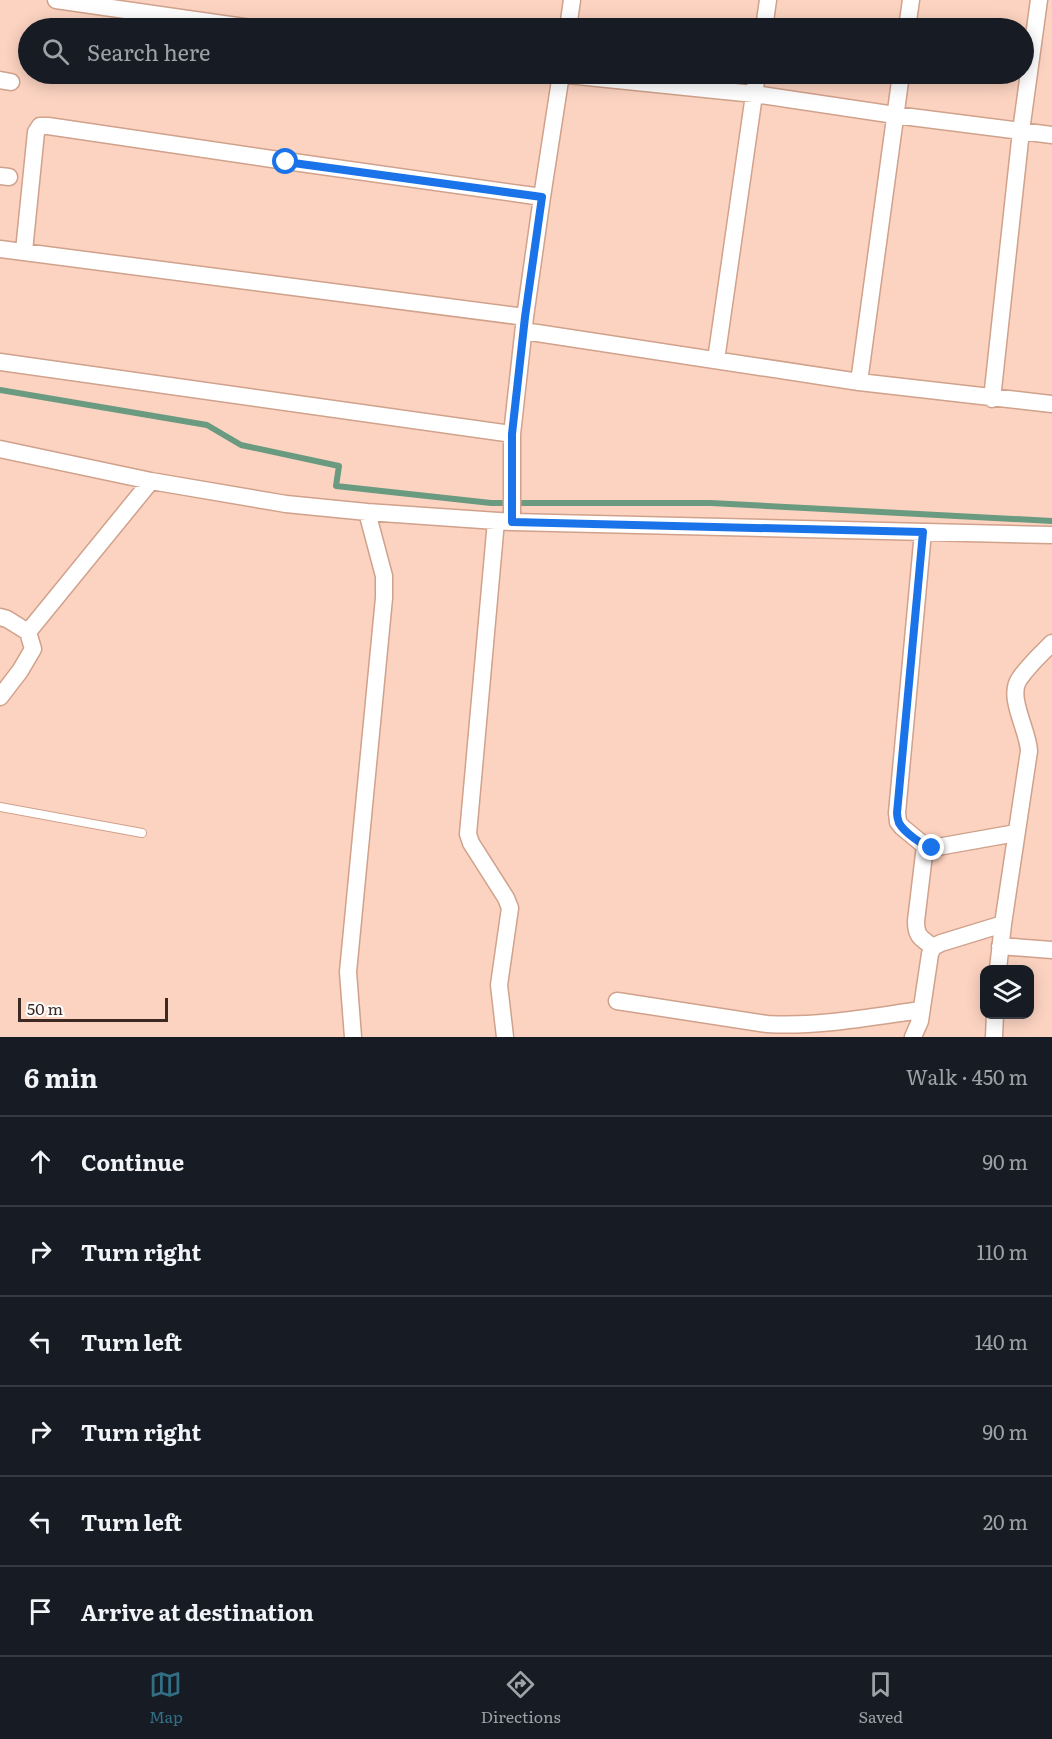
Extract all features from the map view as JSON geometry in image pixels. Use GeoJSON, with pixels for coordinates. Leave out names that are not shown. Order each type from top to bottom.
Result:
{"type":"FeatureCollection","features":[{"type":"Feature","properties":{"kind":"street"},"geometry":{"type":"LineString","coordinates":[[56,0],[181,18]]}},
{"type":"Feature","properties":{"kind":"street"},"geometry":{"type":"LineString","coordinates":[[569,18],[572,0]]}},
{"type":"Feature","properties":{"kind":"street"},"geometry":{"type":"LineString","coordinates":[[765,18],[768,0]]}},
{"type":"Feature","properties":{"kind":"street"},"geometry":{"type":"LineString","coordinates":[[909,18],[912,0]]}},
{"type":"Feature","properties":{"kind":"street"},"geometry":{"type":"LineString","coordinates":[[1034,36],[1039,0]]}},
{"type":"Feature","properties":{"kind":"street"},"geometry":{"type":"LineString","coordinates":[[506,1037],[499,985],[510,908],[471,843],[468,834],[524,324],[559,84]]}},
{"type":"Feature","properties":{"kind":"street"},"geometry":{"type":"LineString","coordinates":[[657,84],[754,94],[1052,135]]}},
{"type":"Feature","properties":{"kind":"street"},"geometry":{"type":"LineString","coordinates":[[717,360],[756,84]]}},
{"type":"Feature","properties":{"kind":"street"},"geometry":{"type":"LineString","coordinates":[[859,382],[900,84]]}},
{"type":"Feature","properties":{"kind":"street"},"geometry":{"type":"LineString","coordinates":[[992,399],[1027,84]]}},
{"type":"Feature","properties":{"kind":"street"},"geometry":{"type":"LineString","coordinates":[[24,251],[36,132],[40,126],[542,197]]}},
{"type":"Feature","properties":{"kind":"street"},"geometry":{"type":"LineString","coordinates":[[0,249],[524,324],[717,360],[859,382],[992,399],[1052,404]]}},
{"type":"Feature","properties":{"kind":"street"},"geometry":{"type":"LineString","coordinates":[[0,362],[512,434]]}},
{"type":"Feature","properties":{"kind":"street"},"geometry":{"type":"LineString","coordinates":[[0,449],[151,481],[286,504],[367,512],[504,522],[1052,535]]}},
{"type":"Feature","properties":{"kind":"street"},"geometry":{"type":"LineString","coordinates":[[28,632],[151,481]]}},
{"type":"Feature","properties":{"kind":"street"},"geometry":{"type":"LineString","coordinates":[[353,1037],[348,972],[385,592],[384,576],[367,512]]}},
{"type":"Feature","properties":{"kind":"street"},"geometry":{"type":"LineString","coordinates":[[923,532],[898,822],[924,846],[932,848],[1016,833]]}},
{"type":"Feature","properties":{"kind":"street"},"geometry":{"type":"LineString","coordinates":[[0,617],[28,632],[33,649],[0,697]]}},
{"type":"Feature","properties":{"kind":"street"},"geometry":{"type":"LineString","coordinates":[[998,965],[1029,750],[1015,698],[1015,688],[1018,679],[1052,643]]}},
{"type":"Feature","properties":{"kind":"street"},"geometry":{"type":"LineString","coordinates":[[924,846],[916,932],[933,947]]}},
{"type":"Feature","properties":{"kind":"street"},"geometry":{"type":"LineString","coordinates":[[913,1037],[917,1030],[933,947],[1003,924]]}},
{"type":"Feature","properties":{"kind":"street"},"geometry":{"type":"LineString","coordinates":[[1000,946],[1052,950]]}},
{"type":"Feature","properties":{"kind":"street"},"geometry":{"type":"LineString","coordinates":[[617,1001],[767,1024],[791,1025],[921,1010]]}},
{"type":"Feature","properties":{"kind":"street"},"geometry":{"type":"LineString","coordinates":[[994,1037],[995,1019]]}},
{"type":"Feature","properties":{"kind":"lane"},"geometry":{"type":"LineString","coordinates":[[0,807],[142,833]]}},
{"type":"Feature","properties":{"kind":"waterway"},"geometry":{"type":"LineString","coordinates":[[0,390],[207,425],[241,445],[339,466],[336,486],[491,503],[711,503],[1052,521]]}},
{"type":"Feature","properties":{"kind":"route"},"geometry":{"type":"LineString","coordinates":[[286,162],[542,197],[512,434],[512,522],[923,532],[897,813],[898,822],[902,827],[924,846],[932,848]]}}]}
